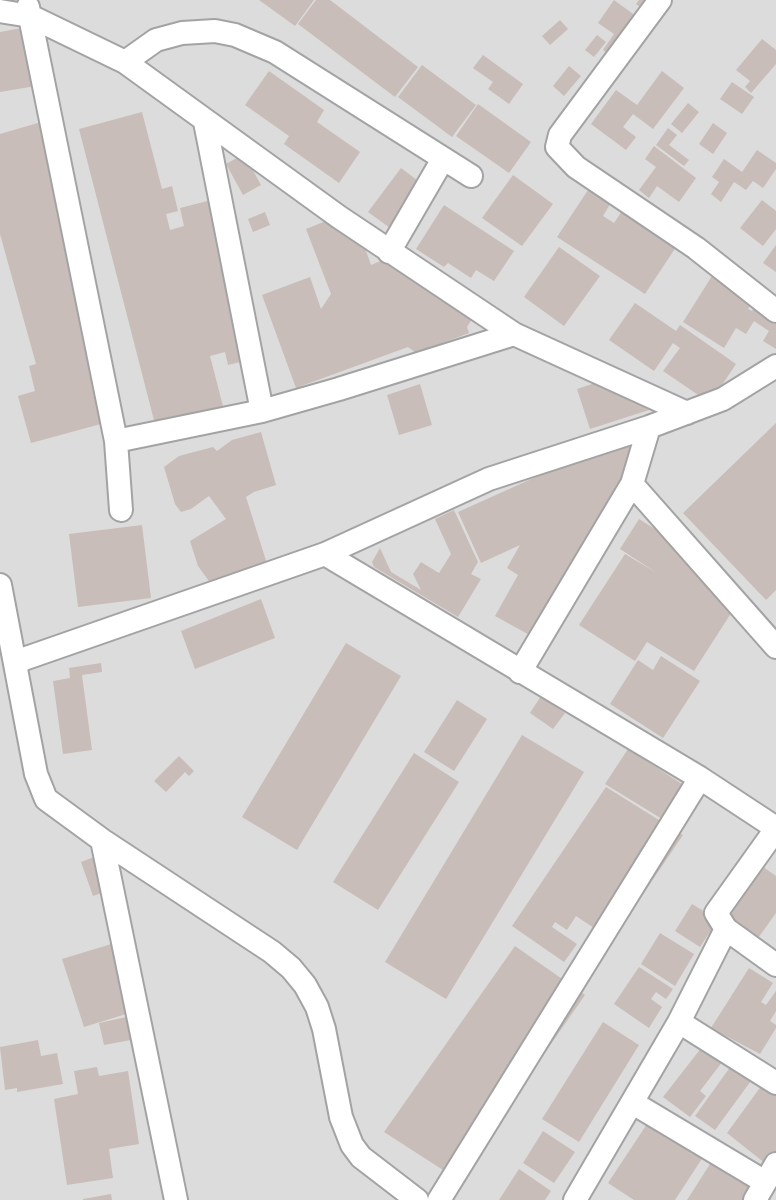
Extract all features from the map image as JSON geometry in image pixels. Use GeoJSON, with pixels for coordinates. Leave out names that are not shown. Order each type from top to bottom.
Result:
{"type":"FeatureCollection","features":[{"type":"Feature","properties":{"kind":"street"},"geometry":{"type":"LineString","coordinates":[[660,0],[560,135],[557,147],[576,167],[696,248],[776,311]]}},
{"type":"Feature","properties":{"kind":"street"},"geometry":{"type":"LineString","coordinates":[[29,8],[116,441],[121,510]]}},
{"type":"Feature","properties":{"kind":"street"},"geometry":{"type":"LineString","coordinates":[[0,11],[29,8],[125,62],[205,122],[389,252],[514,334],[687,413]]}},
{"type":"Feature","properties":{"kind":"street"},"geometry":{"type":"LineString","coordinates":[[125,62],[156,40],[182,33],[215,31],[235,35],[275,52],[471,176]]}},
{"type":"Feature","properties":{"kind":"street"},"geometry":{"type":"LineString","coordinates":[[205,122],[262,411]]}},
{"type":"Feature","properties":{"kind":"street"},"geometry":{"type":"LineString","coordinates":[[389,252],[443,159]]}},
{"type":"Feature","properties":{"kind":"street"},"geometry":{"type":"LineString","coordinates":[[116,441],[262,411],[514,334]]}},
{"type":"Feature","properties":{"kind":"street"},"geometry":{"type":"LineString","coordinates":[[15,662],[325,554],[489,479],[649,427],[723,399],[776,366]]}},
{"type":"Feature","properties":{"kind":"street"},"geometry":{"type":"LineString","coordinates":[[520,672],[632,484],[649,427]]}},
{"type":"Feature","properties":{"kind":"street"},"geometry":{"type":"LineString","coordinates":[[632,484],[776,646]]}},
{"type":"Feature","properties":{"kind":"street"},"geometry":{"type":"LineString","coordinates":[[325,554],[700,778],[776,828],[716,913],[726,929],[776,965]]}},
{"type":"Feature","properties":{"kind":"street"},"geometry":{"type":"LineString","coordinates":[[0,585],[36,774],[46,799],[102,840],[272,952],[291,968],[305,985],[317,1007],[324,1029],[341,1116],[352,1145],[367,1162],[417,1200]]}},
{"type":"Feature","properties":{"kind":"street"},"geometry":{"type":"LineString","coordinates":[[439,1200],[700,778]]}},
{"type":"Feature","properties":{"kind":"street"},"geometry":{"type":"LineString","coordinates":[[102,840],[176,1200]]}},
{"type":"Feature","properties":{"kind":"street"},"geometry":{"type":"LineString","coordinates":[[581,1198],[679,1022],[726,929]]}},
{"type":"Feature","properties":{"kind":"street"},"geometry":{"type":"LineString","coordinates":[[679,1022],[776,1083]]}},
{"type":"Feature","properties":{"kind":"street"},"geometry":{"type":"LineString","coordinates":[[633,1103],[765,1182]]}},
{"type":"Feature","properties":{"kind":"shaded area"},"geometry":{"type":"Polygon","coordinates":[[[0,0],[776,0],[776,1200],[0,1200],[0,0]]]}},
{"type":"Feature","properties":{"kind":"building"},"geometry":{"type":"Polygon","coordinates":[[[259,0],[314,0],[295,26],[259,0]]]}},
{"type":"Feature","properties":{"kind":"building"},"geometry":{"type":"Polygon","coordinates":[[[316,0],[330,0],[418,67],[395,97],[298,24],[316,0]]]}},
{"type":"Feature","properties":{"kind":"building"},"geometry":{"type":"Polygon","coordinates":[[[614,0],[640,19],[645,11],[636,4],[639,0],[666,0],[621,63],[603,50],[614,34],[598,23],[614,0]]]}},
{"type":"Feature","properties":{"kind":"building"},"geometry":{"type":"Polygon","coordinates":[[[560,20],[568,29],[550,45],[542,36],[560,20]]]}},
{"type":"Feature","properties":{"kind":"building"},"geometry":{"type":"Polygon","coordinates":[[[38,25],[48,84],[0,92],[0,32],[38,25]]]}},
{"type":"Feature","properties":{"kind":"building"},"geometry":{"type":"Polygon","coordinates":[[[597,35],[606,42],[594,57],[585,50],[597,35]]]}},
{"type":"Feature","properties":{"kind":"building"},"geometry":{"type":"Polygon","coordinates":[[[762,39],[776,50],[776,64],[751,93],[745,87],[750,81],[736,70],[762,39]]]}},
{"type":"Feature","properties":{"kind":"building"},"geometry":{"type":"Polygon","coordinates":[[[483,55],[523,84],[509,104],[488,89],[493,82],[473,68],[483,55]]]}},
{"type":"Feature","properties":{"kind":"building"},"geometry":{"type":"Polygon","coordinates":[[[422,65],[476,105],[452,137],[398,97],[422,65]]]}},
{"type":"Feature","properties":{"kind":"building"},"geometry":{"type":"Polygon","coordinates":[[[569,66],[581,76],[564,96],[553,86],[569,66]]]}},
{"type":"Feature","properties":{"kind":"building"},"geometry":{"type":"Polygon","coordinates":[[[269,71],[324,110],[317,122],[360,152],[339,183],[284,144],[289,136],[245,105],[269,71]]]}},
{"type":"Feature","properties":{"kind":"building"},"geometry":{"type":"Polygon","coordinates":[[[662,71],[684,88],[653,129],[633,114],[623,127],[636,137],[626,150],[591,124],[616,90],[637,105],[662,71]]]}},
{"type":"Feature","properties":{"kind":"building"},"geometry":{"type":"Polygon","coordinates":[[[732,82],[754,97],[742,114],[720,99],[732,82]]]}},
{"type":"Feature","properties":{"kind":"building"},"geometry":{"type":"Polygon","coordinates":[[[688,103],[699,112],[682,133],[671,124],[688,103]]]}},
{"type":"Feature","properties":{"kind":"building"},"geometry":{"type":"Polygon","coordinates":[[[478,104],[531,142],[509,173],[456,136],[478,104]]]}},
{"type":"Feature","properties":{"kind":"building"},"geometry":{"type":"Polygon","coordinates":[[[142,112],[162,189],[172,186],[178,211],[166,214],[170,230],[184,226],[180,208],[223,197],[257,324],[252,326],[248,360],[228,365],[225,352],[210,356],[225,414],[157,432],[79,129],[142,112]]]}},
{"type":"Feature","properties":{"kind":"building"},"geometry":{"type":"Polygon","coordinates":[[[48,120],[112,421],[31,443],[18,396],[35,391],[29,366],[36,364],[0,234],[0,134],[48,120]]]}},
{"type":"Feature","properties":{"kind":"building"},"geometry":{"type":"Polygon","coordinates":[[[713,123],[727,133],[713,154],[699,144],[713,123]]]}},
{"type":"Feature","properties":{"kind":"building"},"geometry":{"type":"Polygon","coordinates":[[[668,128],[677,135],[669,145],[689,160],[684,166],[656,145],[668,128]]]}},
{"type":"Feature","properties":{"kind":"building"},"geometry":{"type":"Polygon","coordinates":[[[654,146],[696,178],[679,202],[657,186],[649,198],[639,190],[656,167],[645,159],[654,146]]]}},
{"type":"Feature","properties":{"kind":"building"},"geometry":{"type":"Polygon","coordinates":[[[757,150],[776,163],[776,169],[763,188],[753,181],[746,190],[734,182],[721,202],[711,194],[719,182],[712,177],[724,159],[742,172],[757,150]]]}},
{"type":"Feature","properties":{"kind":"building"},"geometry":{"type":"Polygon","coordinates":[[[244,154],[261,185],[243,195],[226,164],[244,154]]]}},
{"type":"Feature","properties":{"kind":"building"},"geometry":{"type":"Polygon","coordinates":[[[401,168],[429,189],[397,233],[368,212],[401,168]]]}},
{"type":"Feature","properties":{"kind":"building"},"geometry":{"type":"Polygon","coordinates":[[[513,175],[553,204],[522,246],[482,218],[513,175]]]}},
{"type":"Feature","properties":{"kind":"building"},"geometry":{"type":"Polygon","coordinates":[[[590,187],[612,201],[603,216],[614,223],[622,211],[676,247],[645,294],[557,237],[590,187]]]}},
{"type":"Feature","properties":{"kind":"building"},"geometry":{"type":"Polygon","coordinates":[[[762,200],[776,211],[776,229],[763,246],[740,228],[762,200]]]}},
{"type":"Feature","properties":{"kind":"building"},"geometry":{"type":"Polygon","coordinates":[[[444,205],[514,251],[494,281],[476,270],[471,278],[448,263],[444,267],[416,249],[444,205]]]}},
{"type":"Feature","properties":{"kind":"building"},"geometry":{"type":"Polygon","coordinates":[[[265,212],[270,225],[253,232],[248,219],[265,212]]]}},
{"type":"Feature","properties":{"kind":"building"},"geometry":{"type":"Polygon","coordinates":[[[326,221],[364,245],[371,265],[385,259],[474,316],[467,327],[469,333],[416,353],[408,347],[296,388],[262,295],[310,277],[321,309],[331,294],[306,229],[326,221]]]}},
{"type":"Feature","properties":{"kind":"building"},"geometry":{"type":"Polygon","coordinates":[[[776,245],[776,272],[763,263],[776,245]]]}},
{"type":"Feature","properties":{"kind":"building"},"geometry":{"type":"Polygon","coordinates":[[[559,247],[600,276],[564,326],[524,297],[559,247]]]}},
{"type":"Feature","properties":{"kind":"building"},"geometry":{"type":"Polygon","coordinates":[[[717,268],[758,294],[748,309],[752,311],[760,297],[776,307],[776,349],[763,341],[769,331],[754,321],[746,334],[736,328],[724,348],[683,322],[717,268]]]}},
{"type":"Feature","properties":{"kind":"building"},"geometry":{"type":"Polygon","coordinates":[[[635,303],[676,331],[680,325],[736,364],[710,403],[663,371],[680,348],[673,343],[654,371],[609,340],[635,303]]]}},
{"type":"Feature","properties":{"kind":"building"},"geometry":{"type":"Polygon","coordinates":[[[622,374],[652,409],[590,429],[577,389],[622,374]]]}},
{"type":"Feature","properties":{"kind":"building"},"geometry":{"type":"Polygon","coordinates":[[[420,384],[432,425],[399,435],[387,395],[420,384]]]}},
{"type":"Feature","properties":{"kind":"building"},"geometry":{"type":"Polygon","coordinates":[[[776,423],[776,590],[766,600],[683,513],[776,423]]]}},
{"type":"Feature","properties":{"kind":"building"},"geometry":{"type":"Polygon","coordinates":[[[261,432],[276,485],[246,497],[268,567],[211,584],[198,566],[190,541],[226,519],[209,496],[191,509],[181,512],[175,504],[164,467],[179,456],[213,447],[217,451],[232,440],[261,432]]]}},
{"type":"Feature","properties":{"kind":"building"},"geometry":{"type":"Polygon","coordinates":[[[627,436],[642,470],[605,529],[585,538],[607,550],[598,554],[535,638],[495,616],[518,575],[507,568],[520,545],[481,563],[458,512],[627,436]]]}},
{"type":"Feature","properties":{"kind":"building"},"geometry":{"type":"Polygon","coordinates":[[[454,510],[478,562],[471,574],[481,579],[458,617],[374,567],[372,562],[380,548],[391,572],[421,590],[413,574],[421,562],[439,573],[451,554],[435,519],[454,510]]]}},
{"type":"Feature","properties":{"kind":"building"},"geometry":{"type":"Polygon","coordinates":[[[639,519],[701,558],[742,596],[694,671],[647,642],[635,661],[579,625],[625,554],[657,573],[620,549],[639,519]]]}},
{"type":"Feature","properties":{"kind":"building"},"geometry":{"type":"Polygon","coordinates":[[[142,525],[151,598],[78,607],[69,534],[142,525]]]}},
{"type":"Feature","properties":{"kind":"building"},"geometry":{"type":"Polygon","coordinates":[[[261,599],[275,638],[195,669],[181,631],[261,599]]]}},
{"type":"Feature","properties":{"kind":"building"},"geometry":{"type":"Polygon","coordinates":[[[346,643],[401,676],[297,850],[242,817],[346,643]]]}},
{"type":"Feature","properties":{"kind":"building"},"geometry":{"type":"Polygon","coordinates":[[[661,656],[700,681],[663,738],[610,704],[638,660],[653,670],[661,656]]]}},
{"type":"Feature","properties":{"kind":"building"},"geometry":{"type":"Polygon","coordinates":[[[101,663],[102,672],[82,675],[92,750],[63,754],[53,681],[70,678],[69,668],[101,663]]]}},
{"type":"Feature","properties":{"kind":"building"},"geometry":{"type":"Polygon","coordinates":[[[541,696],[565,713],[553,729],[530,713],[541,696]]]}},
{"type":"Feature","properties":{"kind":"building"},"geometry":{"type":"Polygon","coordinates":[[[457,700],[487,719],[454,771],[424,752],[457,700]]]}},
{"type":"Feature","properties":{"kind":"building"},"geometry":{"type":"Polygon","coordinates":[[[522,735],[584,772],[446,999],[385,962],[522,735]]]}},
{"type":"Feature","properties":{"kind":"building"},"geometry":{"type":"Polygon","coordinates":[[[628,749],[702,797],[680,830],[605,784],[628,749]]]}},
{"type":"Feature","properties":{"kind":"building"},"geometry":{"type":"Polygon","coordinates":[[[414,753],[459,782],[378,910],[333,882],[414,753]]]}},
{"type":"Feature","properties":{"kind":"building"},"geometry":{"type":"Polygon","coordinates":[[[179,756],[194,771],[189,776],[185,772],[166,792],[154,781],[179,756]]]}},
{"type":"Feature","properties":{"kind":"building"},"geometry":{"type":"Polygon","coordinates":[[[606,787],[683,835],[612,940],[576,916],[567,930],[555,922],[552,927],[577,944],[564,962],[512,926],[606,787]]]}},
{"type":"Feature","properties":{"kind":"building"},"geometry":{"type":"Polygon","coordinates":[[[94,857],[107,891],[93,896],[81,862],[94,857]]]}},
{"type":"Feature","properties":{"kind":"building"},"geometry":{"type":"Polygon","coordinates":[[[759,864],[776,876],[776,913],[753,945],[723,920],[759,864]]]}},
{"type":"Feature","properties":{"kind":"building"},"geometry":{"type":"Polygon","coordinates":[[[692,904],[718,920],[700,947],[675,931],[692,904]]]}},
{"type":"Feature","properties":{"kind":"building"},"geometry":{"type":"Polygon","coordinates":[[[660,933],[694,954],[675,986],[641,964],[660,933]]]}},
{"type":"Feature","properties":{"kind":"building"},"geometry":{"type":"Polygon","coordinates":[[[118,942],[139,1010],[84,1027],[62,959],[118,942]]]}},
{"type":"Feature","properties":{"kind":"building"},"geometry":{"type":"Polygon","coordinates":[[[515,946],[585,995],[457,1179],[384,1132],[515,946]]]}},
{"type":"Feature","properties":{"kind":"building"},"geometry":{"type":"Polygon","coordinates":[[[639,967],[673,989],[666,999],[656,992],[651,999],[662,1007],[649,1028],[614,1004],[639,967]]]}},
{"type":"Feature","properties":{"kind":"building"},"geometry":{"type":"Polygon","coordinates":[[[749,968],[773,983],[761,1002],[766,1005],[776,991],[776,1011],[770,1021],[776,1025],[776,1028],[760,1054],[711,1028],[749,968]]]}},
{"type":"Feature","properties":{"kind":"building"},"geometry":{"type":"Polygon","coordinates":[[[131,1016],[136,1039],[104,1045],[99,1023],[131,1016]]]}},
{"type":"Feature","properties":{"kind":"building"},"geometry":{"type":"Polygon","coordinates":[[[603,1022],[639,1045],[579,1142],[542,1119],[603,1022]]]}},
{"type":"Feature","properties":{"kind":"building"},"geometry":{"type":"Polygon","coordinates":[[[709,1038],[729,1053],[700,1091],[706,1096],[690,1117],[663,1097],[709,1038]]]}},
{"type":"Feature","properties":{"kind":"building"},"geometry":{"type":"Polygon","coordinates":[[[38,1040],[41,1056],[57,1053],[63,1084],[17,1092],[17,1088],[5,1090],[0,1047],[38,1040]]]}},
{"type":"Feature","properties":{"kind":"building"},"geometry":{"type":"Polygon","coordinates":[[[736,1059],[756,1074],[715,1130],[695,1116],[736,1059]]]}},
{"type":"Feature","properties":{"kind":"building"},"geometry":{"type":"Polygon","coordinates":[[[97,1067],[99,1076],[128,1071],[139,1144],[109,1149],[113,1178],[67,1185],[54,1099],[78,1094],[74,1071],[97,1067]]]}},
{"type":"Feature","properties":{"kind":"building"},"geometry":{"type":"Polygon","coordinates":[[[767,1078],[776,1084],[776,1172],[727,1133],[767,1078]]]}},
{"type":"Feature","properties":{"kind":"building"},"geometry":{"type":"Polygon","coordinates":[[[649,1121],[703,1157],[675,1200],[634,1200],[608,1183],[649,1121]]]}},
{"type":"Feature","properties":{"kind":"building"},"geometry":{"type":"Polygon","coordinates":[[[543,1131],[575,1152],[554,1183],[523,1163],[543,1131]]]}},
{"type":"Feature","properties":{"kind":"building"},"geometry":{"type":"Polygon","coordinates":[[[712,1161],[767,1195],[764,1200],[687,1200],[712,1161]]]}},
{"type":"Feature","properties":{"kind":"building"},"geometry":{"type":"Polygon","coordinates":[[[519,1169],[551,1191],[545,1200],[499,1200],[519,1169]]]}},
{"type":"Feature","properties":{"kind":"building"},"geometry":{"type":"Polygon","coordinates":[[[111,1194],[112,1200],[83,1200],[83,1199],[111,1194]]]}}]}
